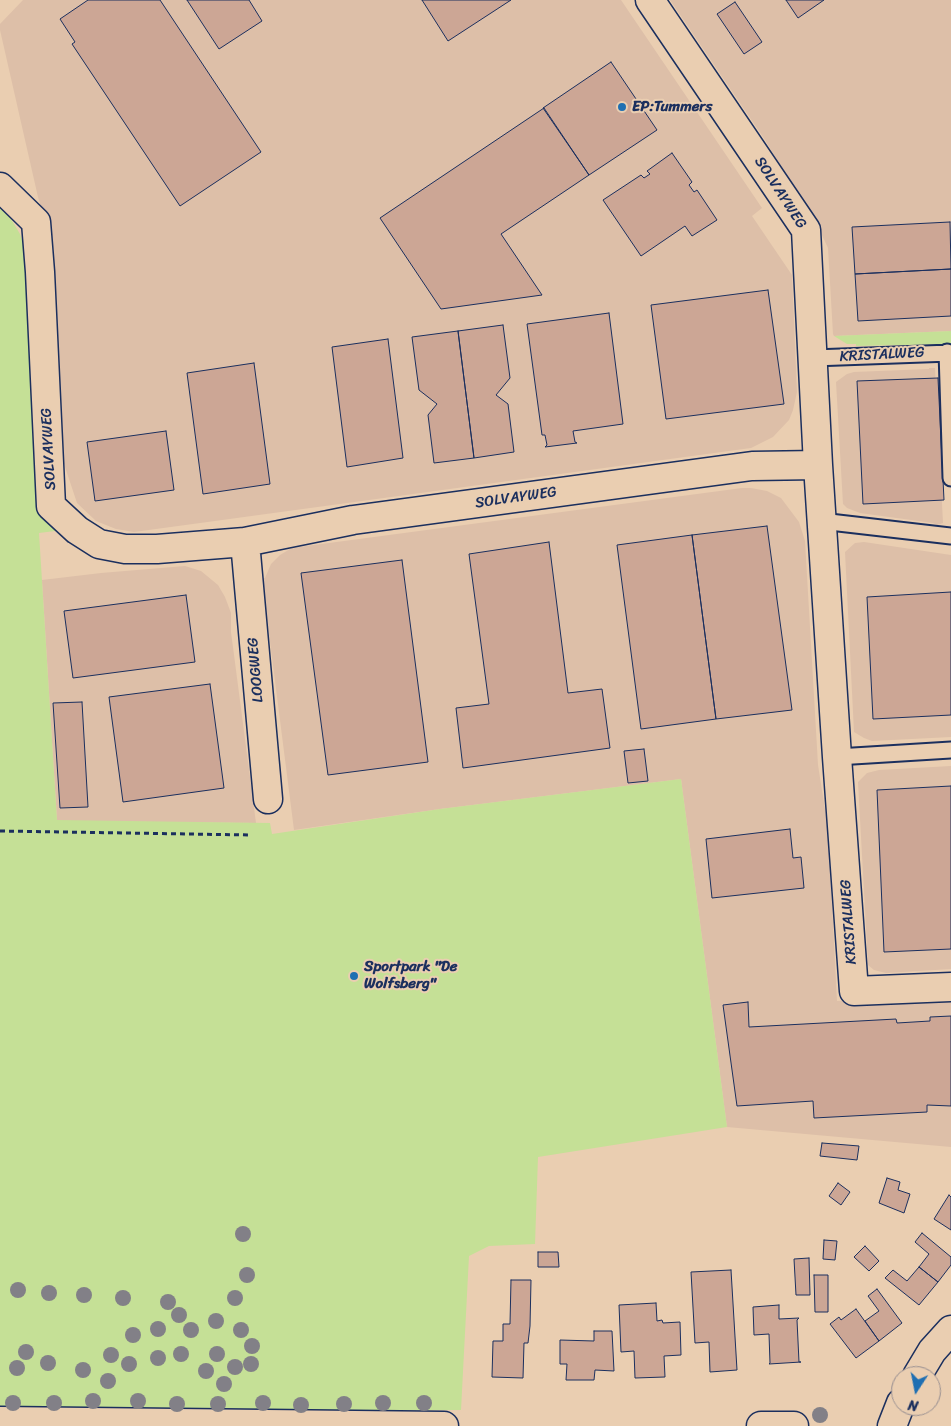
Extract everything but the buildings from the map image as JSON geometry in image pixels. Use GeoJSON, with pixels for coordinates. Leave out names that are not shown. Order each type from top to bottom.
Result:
{"type":"FeatureCollection","features":[{"type":"Feature","properties":{"kind":"street","name":"SOLVAYWEG"},"geometry":{"type":"LineString","coordinates":[[0,187],[36,222],[51,506],[77,530],[99,544],[126,549],[157,549],[245,542],[352,520],[752,466],[818,465],[806,230],[650,0]]}},
{"type":"Feature","properties":{"kind":"street","name":"KRISTALWEG"},"geometry":{"type":"LineString","coordinates":[[818,465],[854,990],[951,987]]}},
{"type":"Feature","properties":{"kind":"street","name":"LOOGWEG"},"geometry":{"type":"LineString","coordinates":[[245,542],[268,799]]}},
{"type":"Feature","properties":{"kind":"street"},"geometry":{"type":"LineString","coordinates":[[923,1366],[932,1351],[951,1330]]}},
{"type":"Feature","properties":{"kind":"street"},"geometry":{"type":"LineString","coordinates":[[0,1421],[444,1426]]}},
{"type":"Feature","properties":{"kind":"street"},"geometry":{"type":"LineString","coordinates":[[761,1426],[794,1426]]}},
{"type":"Feature","properties":{"kind":"lane","name":"KRISTALWEG"},"geometry":{"type":"LineString","coordinates":[[813,358],[949,352]]}},
{"type":"Feature","properties":{"kind":"lane"},"geometry":{"type":"LineString","coordinates":[[949,352],[951,478]]}},
{"type":"Feature","properties":{"kind":"lane"},"geometry":{"type":"LineString","coordinates":[[821,521],[951,536]]}},
{"type":"Feature","properties":{"kind":"lane"},"geometry":{"type":"LineString","coordinates":[[837,756],[951,750]]}},
{"type":"Feature","properties":{"kind":"path"},"geometry":{"type":"LineString","coordinates":[[0,831],[252,835]]}},
{"type":"Feature","properties":{"kind":"shaded area"},"geometry":{"type":"Polygon","coordinates":[[[23,0],[621,0],[762,208],[752,216],[792,275],[797,392],[789,420],[773,437],[751,448],[134,532],[116,529],[96,521],[77,503],[64,464],[52,244],[38,197],[0,30],[0,24],[23,0]]]}},
{"type":"Feature","properties":{"kind":"shaded area"},"geometry":{"type":"Polygon","coordinates":[[[670,0],[951,0],[951,331],[834,336],[828,248],[821,233],[765,140],[670,0]]]}},
{"type":"Feature","properties":{"kind":"shaded area"},"geometry":{"type":"Polygon","coordinates":[[[935,368],[943,523],[937,525],[860,513],[847,508],[843,504],[836,382],[847,374],[854,372],[935,368]]]}},
{"type":"Feature","properties":{"kind":"shaded area"},"geometry":{"type":"Polygon","coordinates":[[[742,488],[767,491],[781,498],[799,522],[805,541],[818,765],[828,828],[837,1001],[951,995],[951,1147],[727,1127],[681,779],[440,809],[294,830],[262,579],[265,578],[271,564],[280,555],[290,549],[299,547],[742,488]]]}},
{"type":"Feature","properties":{"kind":"shaded area"},"geometry":{"type":"Polygon","coordinates":[[[864,542],[951,555],[951,737],[872,741],[854,732],[845,552],[855,543],[864,542]]]}},
{"type":"Feature","properties":{"kind":"shaded area"},"geometry":{"type":"Polygon","coordinates":[[[185,566],[201,571],[218,585],[231,613],[231,632],[256,823],[57,821],[42,580],[185,566]]]}},
{"type":"Feature","properties":{"kind":"shaded area"},"geometry":{"type":"Polygon","coordinates":[[[951,766],[951,969],[886,973],[874,970],[868,965],[858,782],[867,773],[879,770],[951,766]]]}},
{"type":"Feature","properties":{"kind":"green space","name":"Sportpark \"De Wolfsberg\""},"geometry":{"type":"Polygon","coordinates":[[[0,208],[11,219],[23,243],[63,530],[39,533],[57,820],[270,823],[272,834],[440,809],[681,779],[727,1127],[538,1157],[535,1244],[489,1246],[469,1256],[461,1410],[257,1411],[0,1407],[0,208]]]}},
{"type":"Feature","properties":{"kind":"green space"},"geometry":{"type":"Polygon","coordinates":[[[951,331],[951,344],[856,346],[856,344],[847,344],[834,336],[951,331]]]}},
{"type":"Feature","properties":{"kind":"place","name":"EP:Tummers"},"geometry":{"type":"Point","coordinates":[622,107]}},
{"type":"Feature","properties":{"kind":"place","name":"Sportpark \"De Wolfsberg\""},"geometry":{"type":"Point","coordinates":[354,976]}}]}
